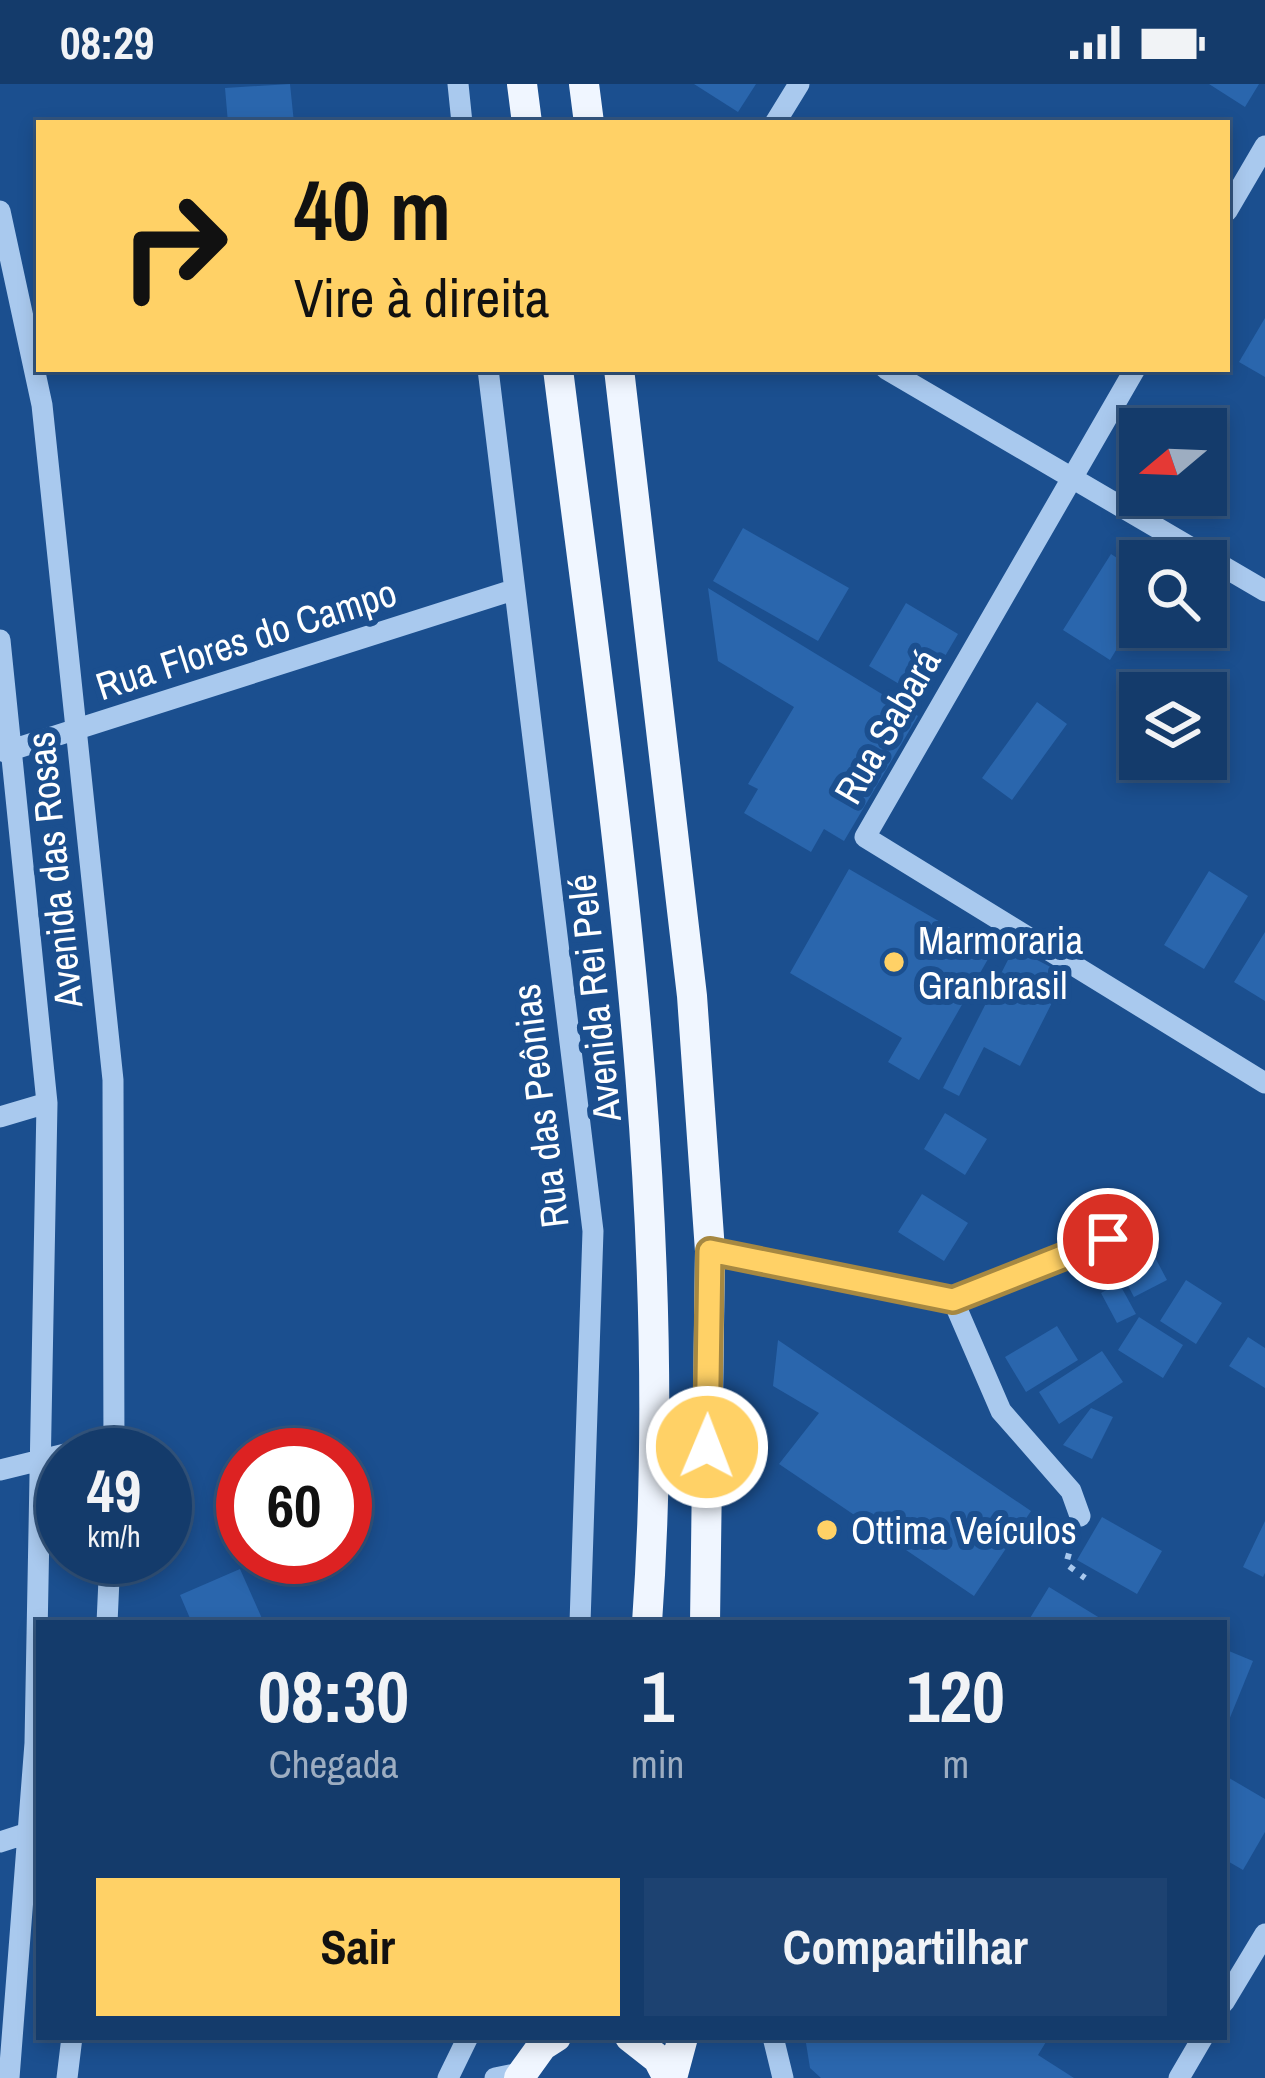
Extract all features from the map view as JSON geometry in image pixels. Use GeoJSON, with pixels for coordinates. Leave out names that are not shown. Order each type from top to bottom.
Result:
{"type":"FeatureCollection","features":[{"type":"Feature","properties":{"kind":"main road"},"geometry":{"type":"LineString","coordinates":[[522,84],[527,120]]}},
{"type":"Feature","properties":{"kind":"main road"},"geometry":{"type":"LineString","coordinates":[[584,84],[589,120]]}},
{"type":"Feature","properties":{"kind":"main road","name":"Avenida Rei Pelé"},"geometry":{"type":"LineString","coordinates":[[558,372],[639,1026],[653,1296],[647,1620]]}},
{"type":"Feature","properties":{"kind":"main road"},"geometry":{"type":"LineString","coordinates":[[619,372],[692,996],[710,1251],[704,1620]]}},
{"type":"Feature","properties":{"kind":"main road"},"geometry":{"type":"LineString","coordinates":[[511,2076],[548,2040]]}},
{"type":"Feature","properties":{"kind":"main road"},"geometry":{"type":"LineString","coordinates":[[634,2040],[658,2060],[670,2078]]}},
{"type":"Feature","properties":{"kind":"main road"},"geometry":{"type":"LineString","coordinates":[[670,2078],[682,2040]]}},
{"type":"Feature","properties":{"kind":"street"},"geometry":{"type":"LineString","coordinates":[[458,84],[462,120]]}},
{"type":"Feature","properties":{"kind":"street"},"geometry":{"type":"LineString","coordinates":[[777,120],[799,84]]}},
{"type":"Feature","properties":{"kind":"street"},"geometry":{"type":"LineString","coordinates":[[1230,206],[1265,146]]}},
{"type":"Feature","properties":{"kind":"street","name":"Avenida das Rosas"},"geometry":{"type":"LineString","coordinates":[[0,211],[42,405],[113,1080],[114,1428]]}},
{"type":"Feature","properties":{"kind":"street","name":"Rua das Peônias"},"geometry":{"type":"LineString","coordinates":[[488,372],[593,1231],[580,1620]]}},
{"type":"Feature","properties":{"kind":"street"},"geometry":{"type":"LineString","coordinates":[[891,372],[1265,591]]}},
{"type":"Feature","properties":{"kind":"street","name":"Rua Sabará"},"geometry":{"type":"LineString","coordinates":[[1133,372],[865,837],[1265,1083]]}},
{"type":"Feature","properties":{"kind":"street","name":"Rua Flores do Campo"},"geometry":{"type":"LineString","coordinates":[[7,752],[513,590]]}},
{"type":"Feature","properties":{"kind":"street","name":"Avenida das Rosas"},"geometry":{"type":"LineString","coordinates":[[0,640],[7,752],[47,1103],[41,1428]]}},
{"type":"Feature","properties":{"kind":"street"},"geometry":{"type":"LineString","coordinates":[[0,1117],[47,1103]]}},
{"type":"Feature","properties":{"kind":"street"},"geometry":{"type":"LineString","coordinates":[[710,1251],[953,1300],[1108,1239]]}},
{"type":"Feature","properties":{"kind":"street"},"geometry":{"type":"LineString","coordinates":[[953,1300],[1000,1411],[1072,1491],[1080,1516]]}},
{"type":"Feature","properties":{"kind":"street"},"geometry":{"type":"LineString","coordinates":[[0,1470],[36,1458]]}},
{"type":"Feature","properties":{"kind":"street","name":"Avenida das Rosas"},"geometry":{"type":"LineString","coordinates":[[37,1620],[38,1584]]}},
{"type":"Feature","properties":{"kind":"street"},"geometry":{"type":"LineString","coordinates":[[107,1620],[109,1584]]}},
{"type":"Feature","properties":{"kind":"street","name":"Avenida das Rosas"},"geometry":{"type":"LineString","coordinates":[[9,2078],[31,1832],[36,1644]]}},
{"type":"Feature","properties":{"kind":"street"},"geometry":{"type":"LineString","coordinates":[[0,1842],[31,1832]]}},
{"type":"Feature","properties":{"kind":"street"},"geometry":{"type":"LineString","coordinates":[[1227,1997],[1265,1934]]}},
{"type":"Feature","properties":{"kind":"street"},"geometry":{"type":"LineString","coordinates":[[67,2078],[72,2040]]}},
{"type":"Feature","properties":{"kind":"street"},"geometry":{"type":"LineString","coordinates":[[448,2078],[467,2040]]}},
{"type":"Feature","properties":{"kind":"street"},"geometry":{"type":"LineString","coordinates":[[774,2040],[783,2078]]}},
{"type":"Feature","properties":{"kind":"street"},"geometry":{"type":"LineString","coordinates":[[1179,2078],[1201,2040]]}},
{"type":"Feature","properties":{"kind":"path"},"geometry":{"type":"LineString","coordinates":[[1080,1516],[1066,1564],[1085,1578]]}},
{"type":"Feature","properties":{"kind":"building"},"geometry":{"type":"Polygon","coordinates":[[[290,84],[294,120],[228,120],[225,88],[290,84]]]}},
{"type":"Feature","properties":{"kind":"building"},"geometry":{"type":"Polygon","coordinates":[[[694,84],[756,84],[738,112],[694,84]]]}},
{"type":"Feature","properties":{"kind":"building"},"geometry":{"type":"Polygon","coordinates":[[[1209,84],[1259,84],[1245,107],[1209,84]]]}},
{"type":"Feature","properties":{"kind":"building"},"geometry":{"type":"Polygon","coordinates":[[[1265,318],[1265,377],[1239,362],[1265,318]]]}},
{"type":"Feature","properties":{"kind":"building"},"geometry":{"type":"Polygon","coordinates":[[[743,528],[849,588],[818,641],[713,581],[743,528]]]}},
{"type":"Feature","properties":{"kind":"building"},"geometry":{"type":"Polygon","coordinates":[[[1111,554],[1119,559],[1119,645],[1110,660],[1063,630],[1111,554]]]}},
{"type":"Feature","properties":{"kind":"building"},"geometry":{"type":"Polygon","coordinates":[[[708,588],[918,716],[844,841],[824,829],[811,852],[744,813],[758,789],[748,784],[794,707],[718,661],[708,588]]]}},
{"type":"Feature","properties":{"kind":"building"},"geometry":{"type":"Polygon","coordinates":[[[906,603],[958,634],[921,697],[869,666],[906,603]]]}},
{"type":"Feature","properties":{"kind":"building"},"geometry":{"type":"Polygon","coordinates":[[[1037,702],[1067,724],[1012,800],[982,778],[1037,702]]]}},
{"type":"Feature","properties":{"kind":"building"},"geometry":{"type":"Polygon","coordinates":[[[849,869],[992,952],[919,1080],[888,1062],[902,1038],[790,973],[849,869]]]}},
{"type":"Feature","properties":{"kind":"building"},"geometry":{"type":"Polygon","coordinates":[[[1209,871],[1248,896],[1204,969],[1164,945],[1209,871]]]}},
{"type":"Feature","properties":{"kind":"building"},"geometry":{"type":"Polygon","coordinates":[[[1265,932],[1265,1001],[1234,982],[1265,932]]]}},
{"type":"Feature","properties":{"kind":"building"},"geometry":{"type":"Polygon","coordinates":[[[1014,948],[1066,975],[1020,1066],[984,1047],[959,1096],[943,1088],[1014,948]]]}},
{"type":"Feature","properties":{"kind":"building"},"geometry":{"type":"Polygon","coordinates":[[[945,1113],[987,1139],[965,1175],[924,1149],[945,1113]]]}},
{"type":"Feature","properties":{"kind":"building"},"geometry":{"type":"Polygon","coordinates":[[[922,1194],[968,1223],[944,1261],[898,1232],[922,1194]]]}},
{"type":"Feature","properties":{"kind":"building"},"geometry":{"type":"Polygon","coordinates":[[[1150,1248],[1167,1280],[1134,1297],[1117,1265],[1150,1248]]]}},
{"type":"Feature","properties":{"kind":"building"},"geometry":{"type":"Polygon","coordinates":[[[1186,1280],[1222,1303],[1196,1344],[1160,1321],[1186,1280]]]}},
{"type":"Feature","properties":{"kind":"building"},"geometry":{"type":"Polygon","coordinates":[[[1119,1283],[1136,1314],[1117,1323],[1101,1293],[1119,1283]]]}},
{"type":"Feature","properties":{"kind":"building"},"geometry":{"type":"Polygon","coordinates":[[[1139,1317],[1183,1345],[1163,1378],[1118,1350],[1139,1317]]]}},
{"type":"Feature","properties":{"kind":"building"},"geometry":{"type":"Polygon","coordinates":[[[1057,1326],[1078,1360],[1026,1392],[1005,1357],[1057,1326]]]}},
{"type":"Feature","properties":{"kind":"building"},"geometry":{"type":"Polygon","coordinates":[[[1248,1337],[1265,1348],[1265,1388],[1229,1366],[1248,1337]]]}},
{"type":"Feature","properties":{"kind":"building"},"geometry":{"type":"Polygon","coordinates":[[[778,1340],[1031,1511],[974,1596],[779,1464],[819,1413],[773,1386],[778,1340]]]}},
{"type":"Feature","properties":{"kind":"building"},"geometry":{"type":"Polygon","coordinates":[[[1102,1351],[1123,1382],[1059,1424],[1039,1392],[1102,1351]]]}},
{"type":"Feature","properties":{"kind":"building"},"geometry":{"type":"Polygon","coordinates":[[[1091,1408],[1113,1417],[1092,1459],[1063,1445],[1091,1408]]]}},
{"type":"Feature","properties":{"kind":"building"},"geometry":{"type":"Polygon","coordinates":[[[1102,1517],[1162,1551],[1137,1594],[1077,1560],[1102,1517]]]}},
{"type":"Feature","properties":{"kind":"building"},"geometry":{"type":"Polygon","coordinates":[[[1265,1521],[1265,1573],[1263,1577],[1243,1567],[1265,1521]]]}},
{"type":"Feature","properties":{"kind":"building"},"geometry":{"type":"Polygon","coordinates":[[[216,1579],[216,1584],[247,1584],[263,1620],[191,1620],[180,1595],[216,1579]]]}},
{"type":"Feature","properties":{"kind":"building"},"geometry":{"type":"Polygon","coordinates":[[[1049,1587],[1103,1620],[1029,1620],[1049,1587]]]}},
{"type":"Feature","properties":{"kind":"building"},"geometry":{"type":"Polygon","coordinates":[[[1227,1650],[1253,1661],[1227,1725],[1227,1650]]]}},
{"type":"Feature","properties":{"kind":"building"},"geometry":{"type":"Polygon","coordinates":[[[1227,1777],[1265,1799],[1265,1832],[1243,1870],[1227,1861],[1227,1777]]]}},
{"type":"Feature","properties":{"kind":"building"},"geometry":{"type":"Polygon","coordinates":[[[805,2040],[1047,2040],[1038,2055],[1074,2078],[821,2078],[810,2068],[805,2040]]]}},
{"type":"Feature","properties":{"kind":"place","name":"Marmoraria Granbrasil"},"geometry":{"type":"Point","coordinates":[894,962]}},
{"type":"Feature","properties":{"kind":"place","name":"Ottima Veículos"},"geometry":{"type":"Point","coordinates":[827,1530]}},
{"type":"Feature","properties":{"kind":"route"},"geometry":{"type":"LineString","coordinates":[[707,1447],[710,1251],[953,1300],[1108,1239]]}}]}
